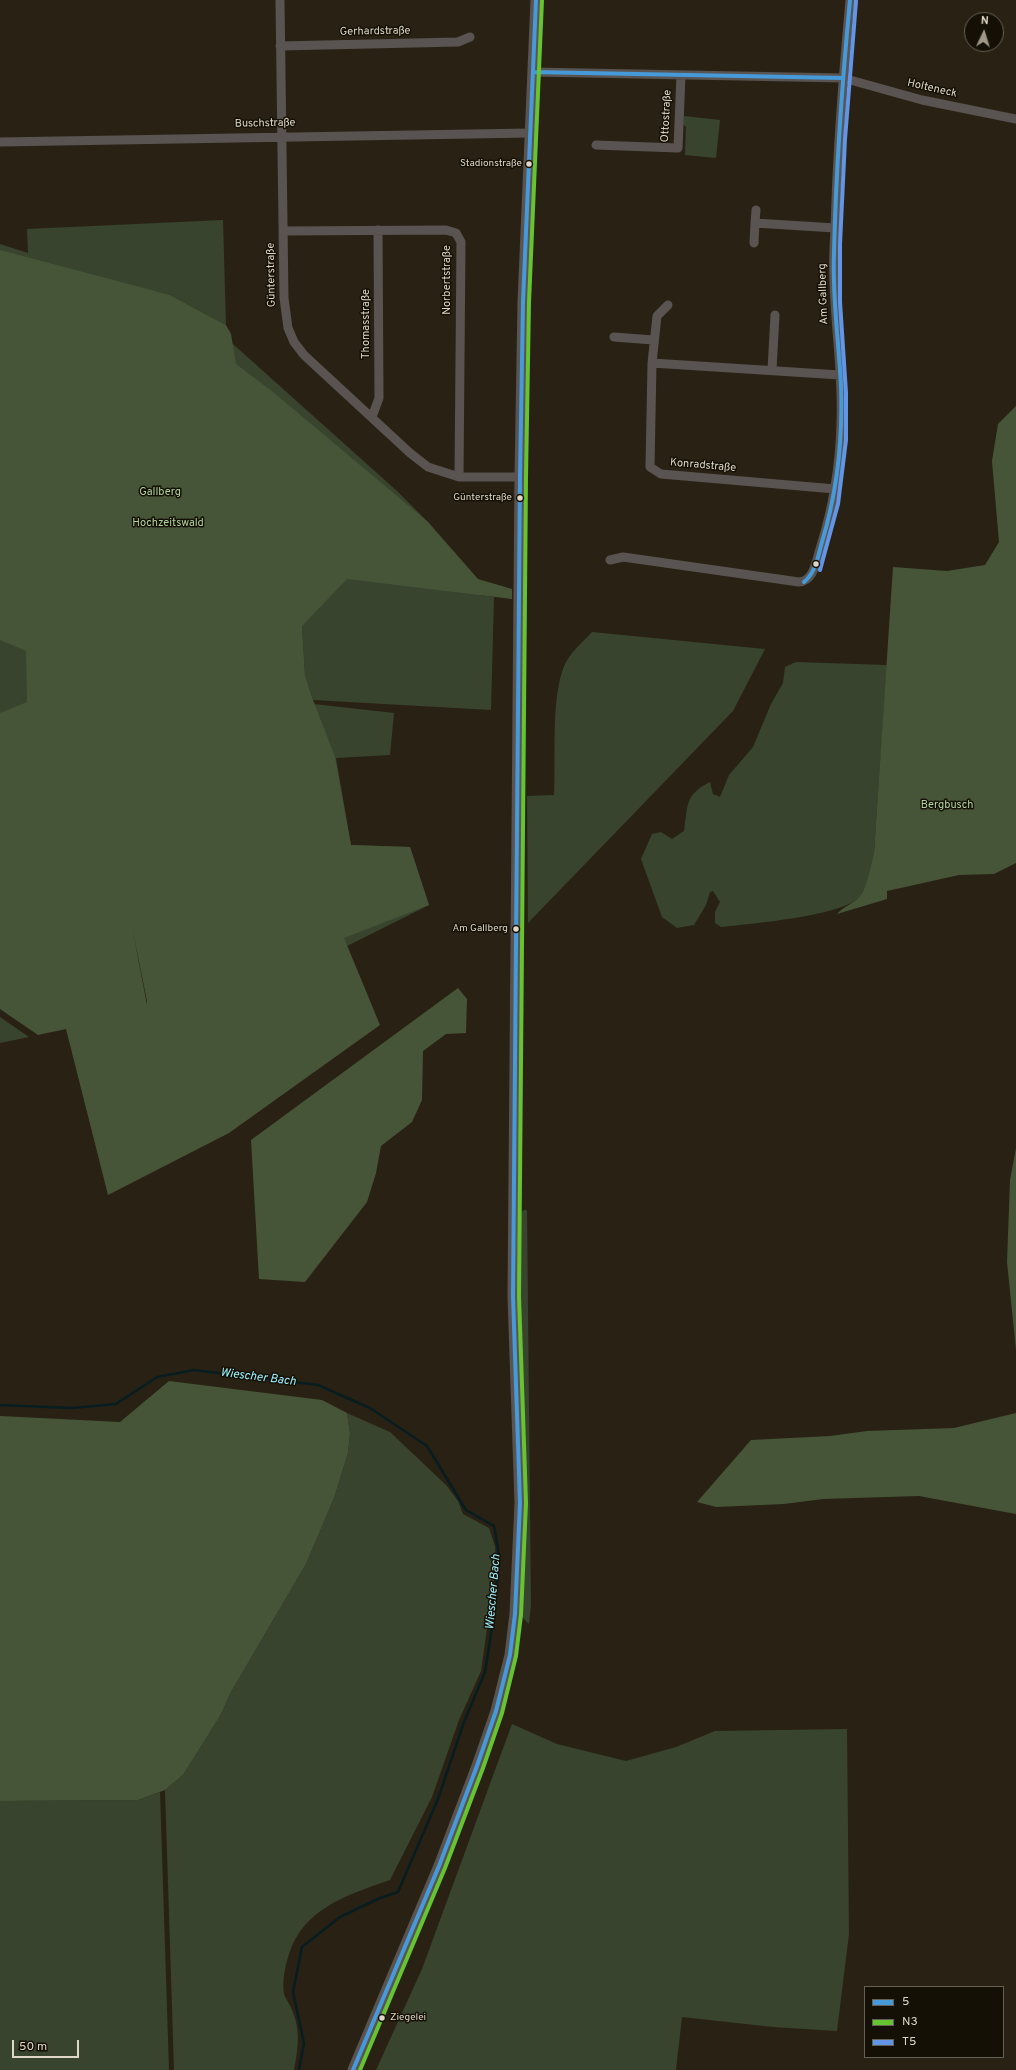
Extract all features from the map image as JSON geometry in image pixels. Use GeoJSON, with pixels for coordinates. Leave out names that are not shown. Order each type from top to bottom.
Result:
{"type":"FeatureCollection","features":[{"type":"Feature","properties":{"kind":"street","name":"Günterstraße"},"geometry":{"type":"LineString","coordinates":[[280,0],[285,313],[288,328],[294,342],[304,355],[428,467],[459,477],[520,477]]}},
{"type":"Feature","properties":{"kind":"street"},"geometry":{"type":"LineString","coordinates":[[353,2070],[440,1866],[477,1766],[496,1711],[510,1655],[515,1614],[520,1503],[513,1296],[520,477],[523,302],[536,0]]}},
{"type":"Feature","properties":{"kind":"street","name":"Am Gallberg"},"geometry":{"type":"LineString","coordinates":[[610,560],[623,557],[679,566],[804,582],[811,575],[816,564],[829,518],[835,489],[841,422],[840,374],[834,280],[835,228],[843,78],[850,0]]}},
{"type":"Feature","properties":{"kind":"street","name":"Gerhardstraße"},"geometry":{"type":"LineString","coordinates":[[280,46],[458,42],[470,37]]}},
{"type":"Feature","properties":{"kind":"street"},"geometry":{"type":"LineString","coordinates":[[532,72],[843,78]]}},
{"type":"Feature","properties":{"kind":"street","name":"Ottostraße"},"geometry":{"type":"LineString","coordinates":[[596,145],[678,148],[681,75]]}},
{"type":"Feature","properties":{"kind":"street","name":"Holteneck"},"geometry":{"type":"LineString","coordinates":[[843,78],[922,100],[1016,119]]}},
{"type":"Feature","properties":{"kind":"street","name":"Buschstraße"},"geometry":{"type":"LineString","coordinates":[[0,142],[282,136],[530,133]]}},
{"type":"Feature","properties":{"kind":"street"},"geometry":{"type":"LineString","coordinates":[[754,243],[756,210]]}},
{"type":"Feature","properties":{"kind":"street"},"geometry":{"type":"LineString","coordinates":[[755,223],[835,228]]}},
{"type":"Feature","properties":{"kind":"street","name":"Thomasstraße"},"geometry":{"type":"LineString","coordinates":[[372,417],[379,398],[378,230]]}},
{"type":"Feature","properties":{"kind":"street","name":"Norbertstraße"},"geometry":{"type":"LineString","coordinates":[[284,231],[446,230],[456,232],[461,242],[459,477]]}},
{"type":"Feature","properties":{"kind":"street","name":"Konradstraße"},"geometry":{"type":"LineString","coordinates":[[668,305],[657,316],[653,340],[650,467],[661,474],[835,489]]}},
{"type":"Feature","properties":{"kind":"street"},"geometry":{"type":"LineString","coordinates":[[772,370],[775,315]]}},
{"type":"Feature","properties":{"kind":"street"},"geometry":{"type":"LineString","coordinates":[[614,338],[653,340]]}},
{"type":"Feature","properties":{"kind":"street"},"geometry":{"type":"LineString","coordinates":[[652,363],[840,374]]}},
{"type":"Feature","properties":{"kind":"green space"},"geometry":{"type":"Polygon","coordinates":[[[684,116],[720,120],[716,158],[685,155],[686,127],[683,124],[684,116]]]}},
{"type":"Feature","properties":{"kind":"green space","name":"Hochzeitswald"},"geometry":{"type":"Polygon","coordinates":[[[223,220],[226,325],[170,295],[154,291],[224,336],[397,491],[428,522],[480,595],[494,597],[491,710],[313,700],[305,675],[302,626],[291,584],[305,703],[394,713],[390,755],[336,758],[351,845],[410,847],[429,905],[347,946],[178,1017],[131,893],[0,809],[0,244],[28,253],[27,229],[223,220]]]}},
{"type":"Feature","properties":{"kind":"green space","name":"Hochzeitswald"},"geometry":{"type":"Polygon","coordinates":[[[0,250],[170,295],[226,325],[231,334],[236,364],[273,392],[428,522],[478,579],[512,589],[512,599],[347,579],[302,626],[305,675],[335,757],[351,845],[410,847],[429,905],[344,938],[380,1025],[229,1133],[108,1195],[66,1029],[38,1035],[0,1009],[0,713],[27,702],[26,651],[0,640],[0,250]],[[132,927],[147,1005],[147,1001],[132,927]]]}},
{"type":"Feature","properties":{"kind":"green space","name":"Bergbusch"},"geometry":{"type":"Polygon","coordinates":[[[1016,406],[1016,863],[994,874],[959,875],[887,891],[887,899],[837,914],[857,899],[862,893],[874,853],[893,567],[947,571],[985,565],[999,542],[992,461],[998,424],[1016,406]]]}},
{"type":"Feature","properties":{"kind":"green space"},"geometry":{"type":"Polygon","coordinates":[[[592,632],[765,649],[733,711],[528,923],[527,796],[554,795],[555,714],[559,683],[568,658],[592,632]]]}},
{"type":"Feature","properties":{"kind":"green space"},"geometry":{"type":"Polygon","coordinates":[[[796,662],[887,665],[874,853],[869,876],[863,892],[851,903],[817,914],[721,927],[715,923],[715,912],[720,902],[713,891],[710,892],[706,905],[694,925],[677,928],[662,917],[641,859],[652,834],[661,832],[672,839],[684,831],[687,808],[691,797],[710,782],[713,794],[720,797],[729,775],[753,747],[771,704],[783,683],[785,667],[796,662]]]}},
{"type":"Feature","properties":{"kind":"green space"},"geometry":{"type":"Polygon","coordinates":[[[458,988],[467,999],[466,1033],[446,1034],[423,1051],[422,1100],[412,1122],[381,1146],[376,1173],[367,1202],[305,1282],[259,1279],[251,1140],[458,988]]]}},
{"type":"Feature","properties":{"kind":"green space"},"geometry":{"type":"Polygon","coordinates":[[[0,1017],[29,1037],[0,1043],[0,1017]]]}},
{"type":"Feature","properties":{"kind":"green space"},"geometry":{"type":"Polygon","coordinates":[[[1016,1148],[1016,1350],[1007,1262],[1010,1180],[1016,1148]]]}},
{"type":"Feature","properties":{"kind":"green space"},"geometry":{"type":"Polygon","coordinates":[[[527,1210],[531,1605],[529,1624],[520,1615],[520,1213],[527,1210]]]}},
{"type":"Feature","properties":{"kind":"green space"},"geometry":{"type":"Polygon","coordinates":[[[169,1381],[322,1400],[347,1413],[350,1434],[348,1453],[334,1498],[306,1564],[231,1692],[220,1716],[183,1775],[165,1790],[138,1800],[0,1801],[0,1416],[120,1422],[169,1381]]]}},
{"type":"Feature","properties":{"kind":"green space"},"geometry":{"type":"Polygon","coordinates":[[[347,1413],[390,1432],[446,1485],[458,1501],[463,1514],[489,1528],[495,1546],[496,1565],[481,1671],[459,1720],[432,1797],[390,1880],[358,1891],[329,1905],[316,1914],[305,1925],[296,1938],[289,1954],[283,1984],[284,1994],[297,2025],[298,2040],[294,2070],[174,2070],[165,1790],[183,1775],[220,1716],[231,1692],[306,1564],[334,1498],[348,1453],[350,1434],[347,1413]]]}},
{"type":"Feature","properties":{"kind":"green space"},"geometry":{"type":"Polygon","coordinates":[[[1016,1413],[1016,1514],[919,1496],[823,1499],[784,1504],[716,1507],[697,1502],[751,1440],[830,1436],[867,1431],[954,1428],[1016,1413]]]}},
{"type":"Feature","properties":{"kind":"green space"},"geometry":{"type":"Polygon","coordinates":[[[512,1724],[557,1744],[626,1761],[676,1747],[715,1731],[847,1729],[849,1934],[837,2031],[773,2027],[682,2017],[676,2070],[376,2070],[422,1969],[512,1724]]]}},
{"type":"Feature","properties":{"kind":"green space"},"geometry":{"type":"Polygon","coordinates":[[[160,1792],[169,2070],[0,2070],[0,1801],[138,1800],[160,1792]]]}},
{"type":"Feature","properties":{"kind":"waterway","name":"Wiescher Bach"},"geometry":{"type":"LineString","coordinates":[[0,1405],[72,1408],[116,1404],[157,1377],[194,1370],[318,1385],[370,1408],[427,1446],[466,1510],[494,1526],[499,1555],[495,1609],[485,1672],[464,1722],[438,1799],[398,1892],[380,1898],[340,1917],[302,1947],[293,1992],[304,2043],[299,2070]]}},
{"type":"Feature","properties":{"kind":"transit line","name":"5"},"geometry":{"type":"LineString","coordinates":[[353,2070],[439,1866],[477,1766],[496,1711],[510,1655],[515,1614],[520,1503],[513,1296],[520,477],[523,302],[536,0]]}},
{"type":"Feature","properties":{"kind":"transit line","name":"N3"},"geometry":{"type":"LineString","coordinates":[[360,2070],[445,1868],[483,1768],[502,1713],[516,1656],[521,1615],[526,1503],[519,1296],[526,477],[529,302],[542,0]]}},
{"type":"Feature","properties":{"kind":"transit line","name":"5"},"geometry":{"type":"LineString","coordinates":[[804,582],[811,574],[816,564],[832,504],[840,445],[841,386],[835,303],[834,253],[840,126],[850,0]]}},
{"type":"Feature","properties":{"kind":"transit line","name":"T5"},"geometry":{"type":"LineString","coordinates":[[820,570],[838,504],[846,440],[846,393],[840,302],[840,244],[845,139],[856,1]]}},
{"type":"Feature","properties":{"kind":"transit line","name":"5"},"geometry":{"type":"LineString","coordinates":[[533,72],[843,78]]}},
{"type":"Feature","properties":{"kind":"place","name":"Stadionstraße"},"geometry":{"type":"Point","coordinates":[529,164]}},
{"type":"Feature","properties":{"kind":"place","name":"Günterstraße"},"geometry":{"type":"Point","coordinates":[520,498]}},
{"type":"Feature","properties":{"kind":"place","name":"Am Gallberg"},"geometry":{"type":"Point","coordinates":[516,929]}},
{"type":"Feature","properties":{"kind":"place","name":"Ziegelei"},"geometry":{"type":"Point","coordinates":[382,2018]}},
{"type":"Feature","properties":{"kind":"park label","name":"Gallberg"},"geometry":{"type":"Point","coordinates":[160,493]}}]}
